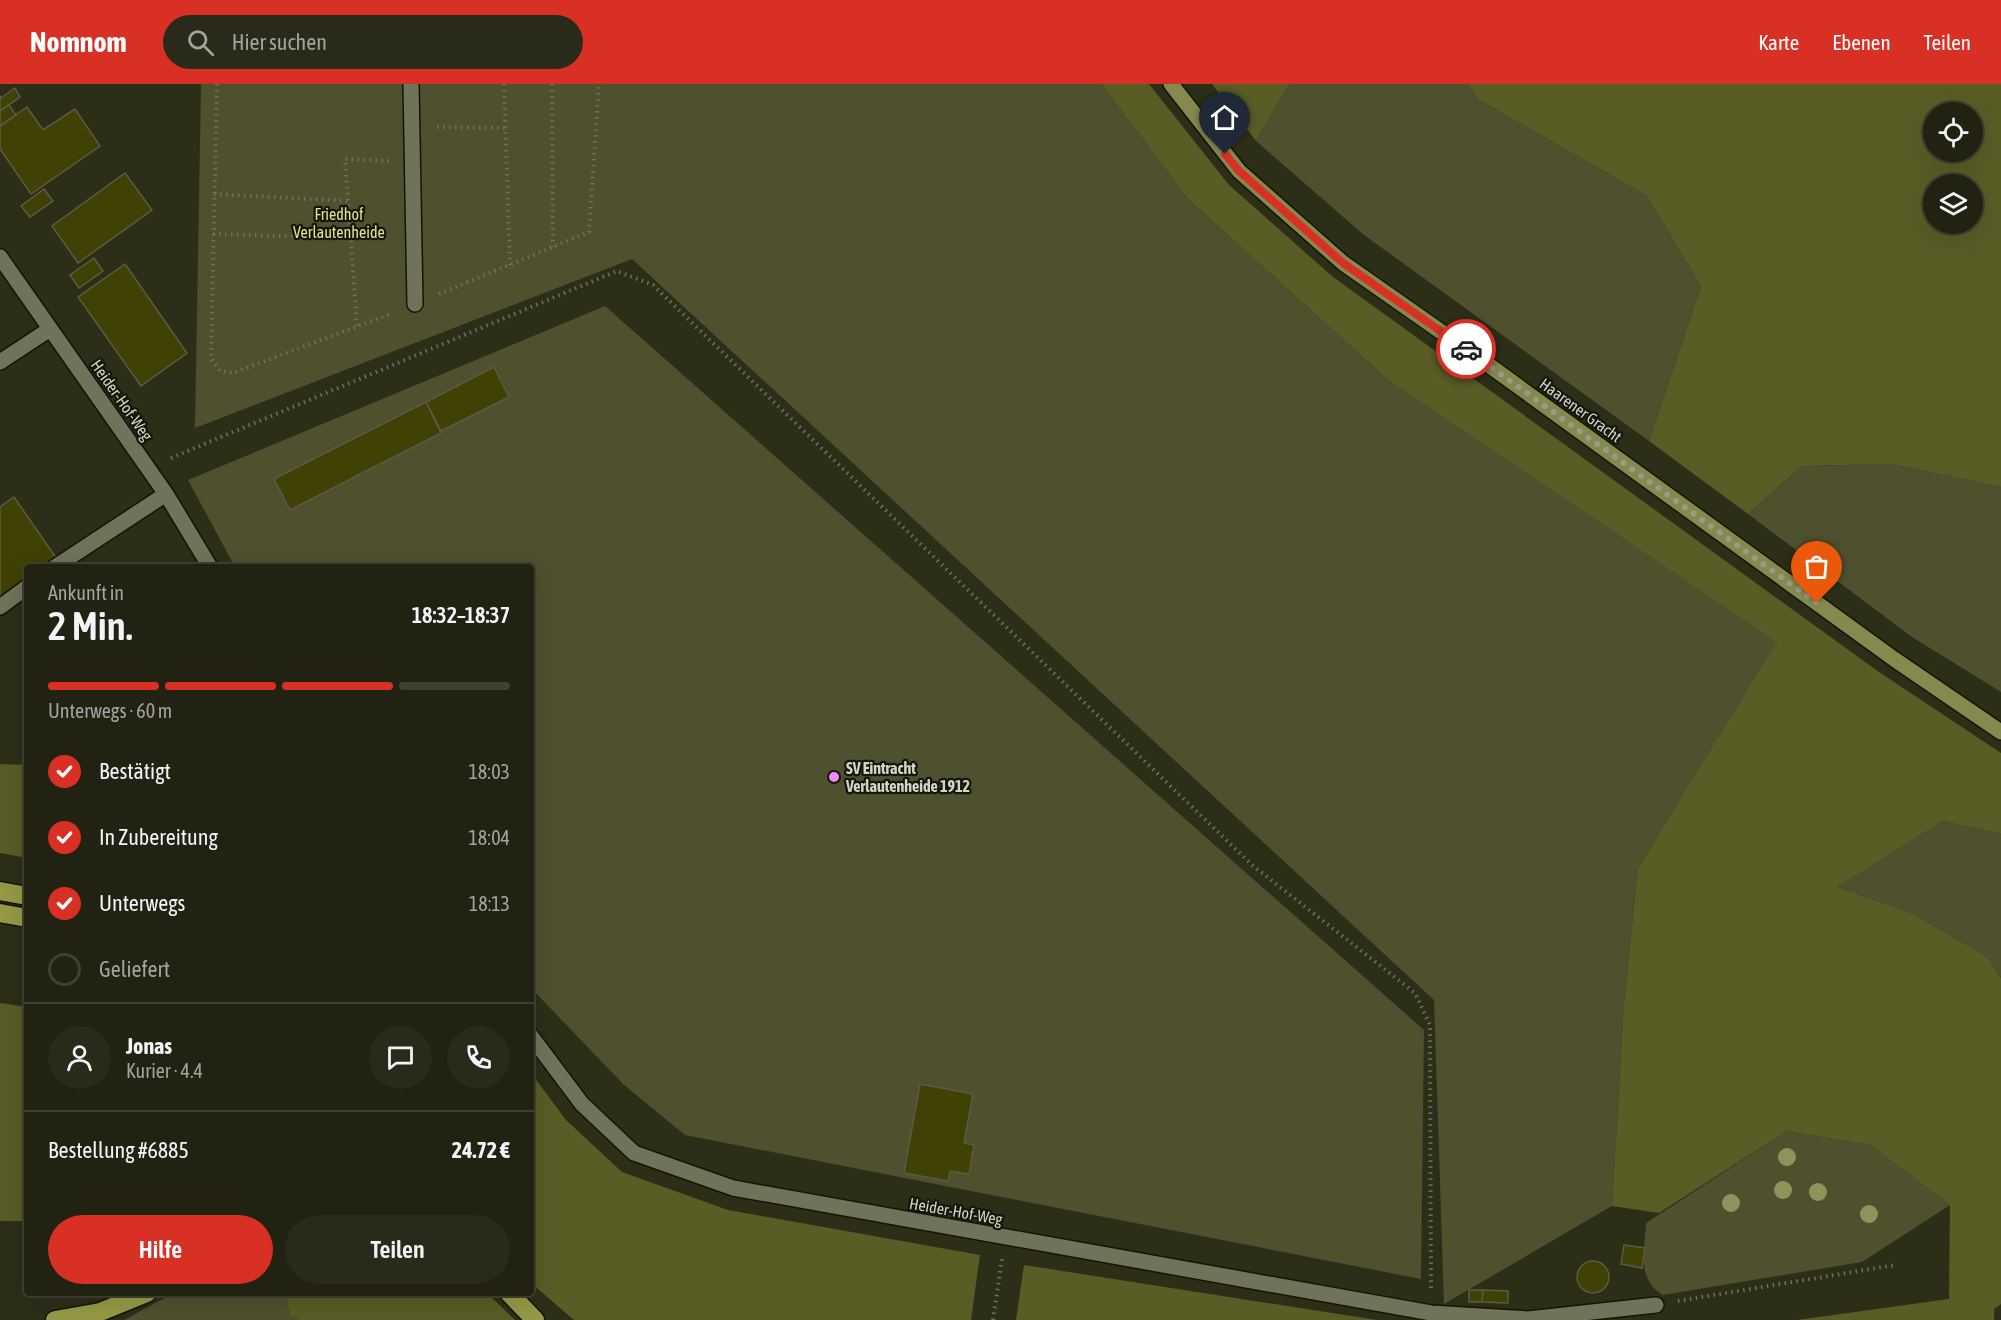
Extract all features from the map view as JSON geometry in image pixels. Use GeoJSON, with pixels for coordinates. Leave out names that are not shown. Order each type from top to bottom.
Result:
{"type":"FeatureCollection","features":[{"type":"Feature","properties":{"kind":"highway"},"geometry":{"type":"LineString","coordinates":[[0,891],[24,895]]}},
{"type":"Feature","properties":{"kind":"highway"},"geometry":{"type":"LineString","coordinates":[[0,913],[24,917]]}},
{"type":"Feature","properties":{"kind":"highway"},"geometry":{"type":"LineString","coordinates":[[55,1320],[100,1312],[140,1296]]}},
{"type":"Feature","properties":{"kind":"highway"},"geometry":{"type":"LineString","coordinates":[[512,1296],[535,1320]]}},
{"type":"Feature","properties":{"kind":"main road","name":"Haarener Gracht"},"geometry":{"type":"LineString","coordinates":[[1171,84],[1239,171],[1343,263],[1499,372],[1894,659],[2001,732]]}},
{"type":"Feature","properties":{"kind":"street"},"geometry":{"type":"LineString","coordinates":[[411,84],[415,304]]}},
{"type":"Feature","properties":{"kind":"street","name":"Heider-Hof-Weg"},"geometry":{"type":"LineString","coordinates":[[0,257],[166,494],[208,564]]}},
{"type":"Feature","properties":{"kind":"street"},"geometry":{"type":"LineString","coordinates":[[0,362],[50,329]]}},
{"type":"Feature","properties":{"kind":"street"},"geometry":{"type":"LineString","coordinates":[[60,564],[166,494]]}},
{"type":"Feature","properties":{"kind":"street"},"geometry":{"type":"LineString","coordinates":[[0,607],[24,589]]}},
{"type":"Feature","properties":{"kind":"street","name":"Heider-Hof-Weg"},"geometry":{"type":"LineString","coordinates":[[534,1040],[582,1104],[634,1153],[733,1188],[1431,1313],[1528,1319],[1656,1305]]}},
{"type":"Feature","properties":{"kind":"path"},"geometry":{"type":"LineString","coordinates":[[217,84],[211,359],[219,371],[233,373],[357,327],[589,232],[598,84]]}},
{"type":"Feature","properties":{"kind":"path"},"geometry":{"type":"LineString","coordinates":[[504,84],[510,265]]}},
{"type":"Feature","properties":{"kind":"path"},"geometry":{"type":"LineString","coordinates":[[552,84],[553,248]]}},
{"type":"Feature","properties":{"kind":"path"},"geometry":{"type":"LineString","coordinates":[[412,126],[505,128]]}},
{"type":"Feature","properties":{"kind":"path"},"geometry":{"type":"LineString","coordinates":[[357,327],[345,159],[413,163]]}},
{"type":"Feature","properties":{"kind":"path"},"geometry":{"type":"LineString","coordinates":[[214,194],[348,201]]}},
{"type":"Feature","properties":{"kind":"path"},"geometry":{"type":"LineString","coordinates":[[213,234],[350,238]]}},
{"type":"Feature","properties":{"kind":"path"},"geometry":{"type":"LineString","coordinates":[[147,468],[617,271],[653,285],[1252,865],[1415,993],[1430,1025],[1431,1313]]}},
{"type":"Feature","properties":{"kind":"path"},"geometry":{"type":"LineString","coordinates":[[993,1320],[1002,1259]]}},
{"type":"Feature","properties":{"kind":"path"},"geometry":{"type":"LineString","coordinates":[[1656,1305],[1895,1265]]}},
{"type":"Feature","properties":{"kind":"green space","name":"Friedhof Verlautenheide"},"geometry":{"type":"Polygon","coordinates":[[[201,84],[1101,84],[1188,199],[1388,380],[1778,642],[1638,868],[1624,1002],[1612,1206],[1444,1304],[1434,1000],[632,259],[195,428],[201,84]]]}},
{"type":"Feature","properties":{"kind":"green space"},"geometry":{"type":"Polygon","coordinates":[[[1101,84],[1149,84],[1229,185],[1333,277],[1879,672],[2001,753],[2001,834],[1943,821],[1838,887],[1914,914],[1989,958],[2001,978],[2001,1304],[1994,1309],[1994,1320],[1797,1320],[1949,1299],[1950,1205],[1870,1145],[1787,1131],[1659,1213],[1612,1206],[1624,1002],[1638,868],[1777,642],[1388,380],[1188,199],[1101,84]]]}},
{"type":"Feature","properties":{"kind":"green space"},"geometry":{"type":"Polygon","coordinates":[[[1212,84],[1290,84],[1256,141],[1212,84]]]}},
{"type":"Feature","properties":{"kind":"green space"},"geometry":{"type":"Polygon","coordinates":[[[1290,84],[1467,84],[1479,100],[1647,196],[1701,286],[1649,441],[1364,235],[1256,141],[1290,84]]]}},
{"type":"Feature","properties":{"kind":"green space"},"geometry":{"type":"Polygon","coordinates":[[[1467,84],[2001,84],[2001,487],[1891,464],[1802,466],[1748,514],[1649,441],[1701,286],[1647,196],[1479,100],[1467,84]]]}},
{"type":"Feature","properties":{"kind":"green space","name":"SV Eintracht Verlautenheide 1912"},"geometry":{"type":"Polygon","coordinates":[[[605,306],[1424,1030],[1421,1279],[685,1135],[624,1085],[534,991],[534,564],[233,564],[188,480],[605,306]]]}},
{"type":"Feature","properties":{"kind":"green space"},"geometry":{"type":"Polygon","coordinates":[[[1891,464],[2001,487],[2001,692],[1912,637],[1748,514],[1802,466],[1891,464]]]}},
{"type":"Feature","properties":{"kind":"green space"},"geometry":{"type":"Polygon","coordinates":[[[0,764],[24,765],[24,857],[0,853],[0,764]]]}},
{"type":"Feature","properties":{"kind":"green space"},"geometry":{"type":"Polygon","coordinates":[[[1943,821],[2001,834],[2001,978],[1989,958],[1914,914],[1838,887],[1943,821]]]}},
{"type":"Feature","properties":{"kind":"green space"},"geometry":{"type":"Polygon","coordinates":[[[0,1003],[24,1007],[24,1221],[0,1221],[0,1003]]]}},
{"type":"Feature","properties":{"kind":"green space"},"geometry":{"type":"Polygon","coordinates":[[[534,1077],[566,1120],[622,1172],[728,1210],[980,1255],[971,1320],[574,1320],[534,1286],[534,1077]]]}},
{"type":"Feature","properties":{"kind":"green space"},"geometry":{"type":"Polygon","coordinates":[[[1787,1131],[1870,1145],[1950,1205],[1862,1262],[1663,1295],[1654,1289],[1645,1272],[1646,1223],[1787,1131]]]}},
{"type":"Feature","properties":{"kind":"green space"},"geometry":{"type":"Polygon","coordinates":[[[1024,1265],[1377,1320],[1016,1320],[1024,1265]]]}},
{"type":"Feature","properties":{"kind":"green space"},"geometry":{"type":"Polygon","coordinates":[[[168,1296],[286,1296],[290,1316],[300,1320],[124,1320],[168,1296]]]}},
{"type":"Feature","properties":{"kind":"green space"},"geometry":{"type":"Polygon","coordinates":[[[286,1296],[490,1296],[515,1320],[300,1320],[290,1316],[286,1296]]]}},
{"type":"Feature","properties":{"kind":"building"},"geometry":{"type":"Polygon","coordinates":[[[15,88],[20,97],[0,111],[0,96],[1,98],[15,88]]]}},
{"type":"Feature","properties":{"kind":"building"},"geometry":{"type":"Polygon","coordinates":[[[9,105],[16,115],[0,126],[0,111],[9,105]]]}},
{"type":"Feature","properties":{"kind":"building"},"geometry":{"type":"Polygon","coordinates":[[[27,107],[43,130],[75,109],[100,146],[31,194],[0,149],[0,126],[27,107]]]}},
{"type":"Feature","properties":{"kind":"building"},"geometry":{"type":"Polygon","coordinates":[[[125,173],[152,210],[78,263],[52,226],[125,173]]]}},
{"type":"Feature","properties":{"kind":"building"},"geometry":{"type":"Polygon","coordinates":[[[44,189],[53,201],[30,217],[21,206],[44,189]]]}},
{"type":"Feature","properties":{"kind":"building"},"geometry":{"type":"Polygon","coordinates":[[[94,258],[103,271],[79,288],[70,275],[94,258]]]}},
{"type":"Feature","properties":{"kind":"building"},"geometry":{"type":"Polygon","coordinates":[[[125,264],[187,353],[141,386],[78,297],[125,264]]]}},
{"type":"Feature","properties":{"kind":"building"},"geometry":{"type":"Polygon","coordinates":[[[494,367],[509,397],[441,431],[426,402],[494,367]]]}},
{"type":"Feature","properties":{"kind":"building"},"geometry":{"type":"Polygon","coordinates":[[[426,402],[441,433],[290,510],[274,479],[426,402]]]}},
{"type":"Feature","properties":{"kind":"building"},"geometry":{"type":"Polygon","coordinates":[[[14,497],[59,562],[56,564],[24,564],[24,586],[0,603],[0,507],[14,497]]]}},
{"type":"Feature","properties":{"kind":"building"},"geometry":{"type":"Polygon","coordinates":[[[920,1084],[973,1094],[964,1143],[974,1145],[969,1174],[950,1171],[948,1181],[904,1173],[920,1084]]]}},
{"type":"Feature","properties":{"kind":"building"},"geometry":{"type":"Polygon","coordinates":[[[1624,1245],[1645,1248],[1642,1268],[1621,1264],[1624,1245]]]}},
{"type":"Feature","properties":{"kind":"building"},"geometry":{"type":"Polygon","coordinates":[[[1593,1261],[1604,1266],[1609,1277],[1604,1288],[1593,1293],[1582,1288],[1577,1277],[1582,1266],[1593,1261]]]}},
{"type":"Feature","properties":{"kind":"building"},"geometry":{"type":"Polygon","coordinates":[[[1469,1290],[1483,1290],[1482,1302],[1469,1302],[1469,1290]]]}},
{"type":"Feature","properties":{"kind":"building"},"geometry":{"type":"Polygon","coordinates":[[[1483,1290],[1508,1291],[1508,1303],[1482,1302],[1483,1290]]]}},
{"type":"Feature","properties":{"kind":"way so far"},"geometry":{"type":"LineString","coordinates":[[1466,349],[1817,603]]}},
{"type":"Feature","properties":{"kind":"place","name":"SV Eintracht Verlautenheide 1912"},"geometry":{"type":"Point","coordinates":[834,777]}},
{"type":"Feature","properties":{"kind":"route"},"geometry":{"type":"LineString","coordinates":[[1225,154],[1239,171],[1343,263],[1466,349]]}}]}
